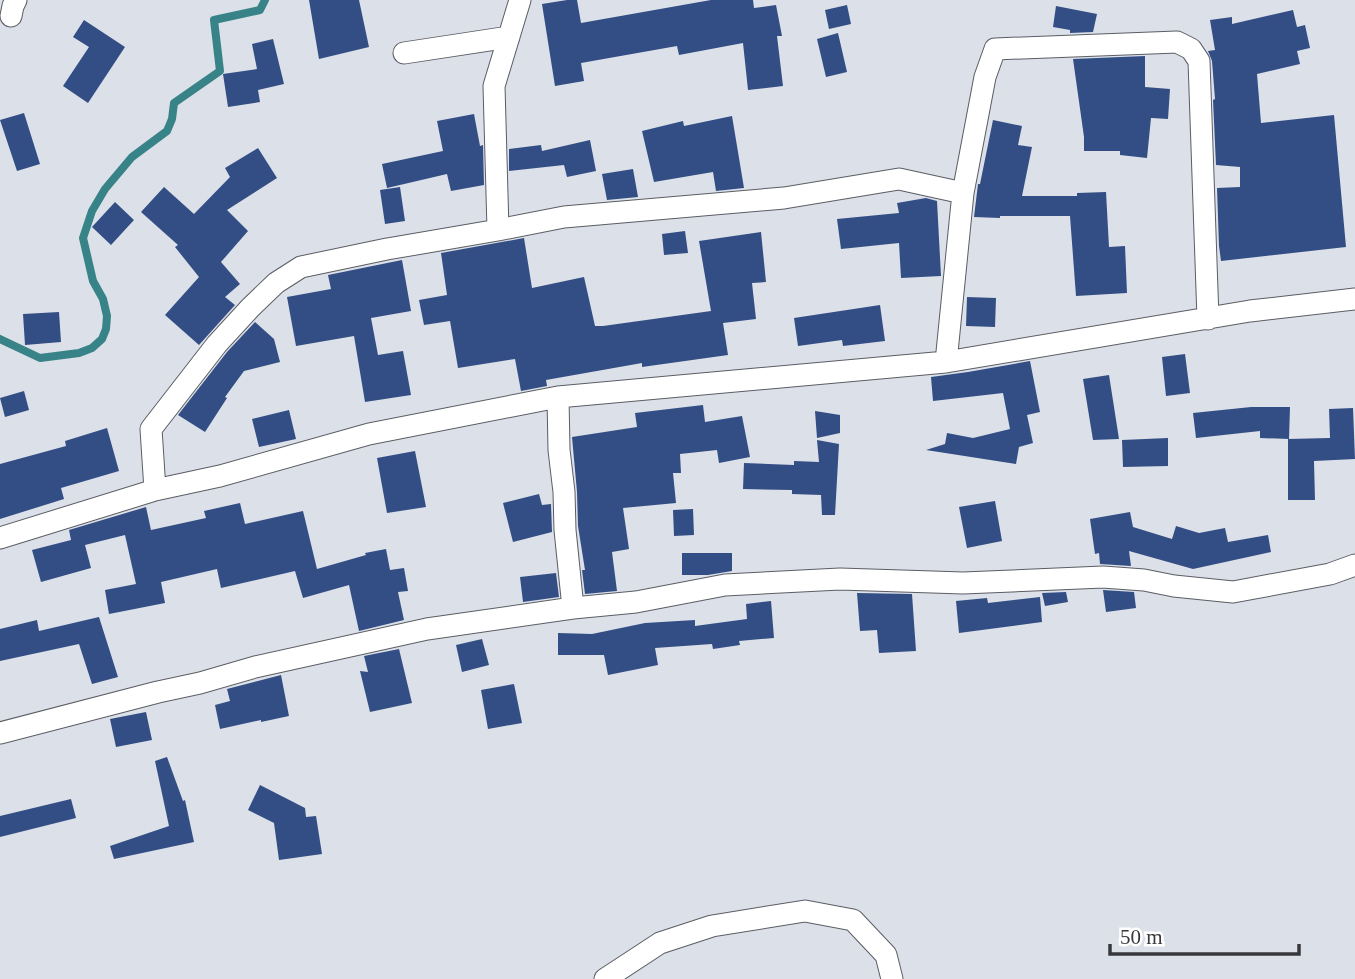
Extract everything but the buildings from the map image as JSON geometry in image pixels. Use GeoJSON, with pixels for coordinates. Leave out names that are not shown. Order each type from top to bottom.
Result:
{"type":"FeatureCollection","features":[{"type":"Feature","properties":{"kind":"street"},"geometry":{"type":"LineString","coordinates":[[498,230],[494,86],[520,0]]}},
{"type":"Feature","properties":{"kind":"street"},"geometry":{"type":"LineString","coordinates":[[404,53],[509,37]]}},
{"type":"Feature","properties":{"kind":"street"},"geometry":{"type":"LineString","coordinates":[[946,362],[963,193],[985,77],[995,48],[1177,42],[1191,49],[1199,61],[1208,319]]}},
{"type":"Feature","properties":{"kind":"street"},"geometry":{"type":"LineString","coordinates":[[155,490],[151,429],[216,344],[276,283],[301,267],[564,216],[784,198],[899,178],[963,193]]}},
{"type":"Feature","properties":{"kind":"street"},"geometry":{"type":"LineString","coordinates":[[0,538],[155,490],[369,434],[558,397],[946,362],[1250,311],[1355,299]]}},
{"type":"Feature","properties":{"kind":"street"},"geometry":{"type":"LineString","coordinates":[[558,397],[559,450],[573,608]]}},
{"type":"Feature","properties":{"kind":"street"},"geometry":{"type":"LineString","coordinates":[[0,733],[255,667],[427,629],[573,608],[636,602],[725,585],[840,579],[963,583],[1103,577],[1233,592],[1330,574],[1355,565]]}},
{"type":"Feature","properties":{"kind":"street"},"geometry":{"type":"LineString","coordinates":[[605,979],[660,943],[712,926],[805,911],[853,920],[886,955],[892,979]]}},
{"type":"Feature","properties":{"kind":"waterway"},"geometry":{"type":"LineString","coordinates":[[0,339],[40,358],[79,353],[92,348],[102,339],[107,316],[103,299],[93,281],[83,238],[92,211],[105,189],[132,157],[167,131],[174,103],[220,71],[214,20],[260,10],[265,0]]}}]}
